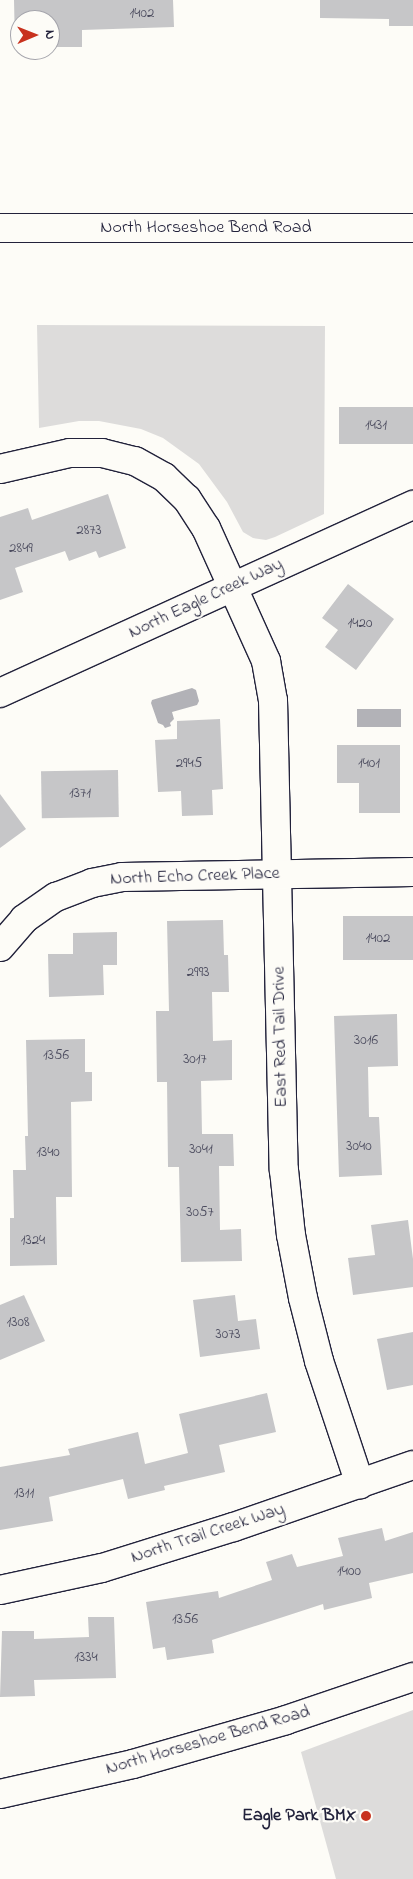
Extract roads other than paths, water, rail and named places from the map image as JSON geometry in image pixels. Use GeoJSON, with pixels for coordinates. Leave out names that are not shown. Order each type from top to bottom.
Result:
{"type":"FeatureCollection","features":[{"type":"Feature","properties":{"kind":"main road","name":"North Horseshoe Bend Road"},"geometry":{"type":"LineString","coordinates":[[0,228],[413,228]]}},
{"type":"Feature","properties":{"kind":"main road","name":"East Red Tail Drive"},"geometry":{"type":"LineString","coordinates":[[0,469],[70,453],[102,453],[135,461],[164,477],[187,499],[206,528],[266,661],[273,700],[284,1170],[291,1235],[303,1298],[319,1361],[360,1484]]}},
{"type":"Feature","properties":{"kind":"main road","name":"North Eagle Creek Way"},"geometry":{"type":"LineString","coordinates":[[0,694],[413,505]]}},
{"type":"Feature","properties":{"kind":"main road","name":"North Echo Creek Place"},"geometry":{"type":"LineString","coordinates":[[0,947],[24,919],[56,897],[92,883],[122,878],[413,872]]}},
{"type":"Feature","properties":{"kind":"main road","name":"North Trail Creek Way"},"geometry":{"type":"LineString","coordinates":[[0,1590],[102,1568],[234,1527],[413,1466]]}},
{"type":"Feature","properties":{"kind":"main road","name":"North Horseshoe Bend Road"},"geometry":{"type":"LineString","coordinates":[[0,1794],[133,1764],[286,1720],[413,1677]]}},
{"type":"Feature","properties":{"kind":"place","name":"Eagle Park BMX"},"geometry":{"type":"Point","coordinates":[366,1816]}}]}
